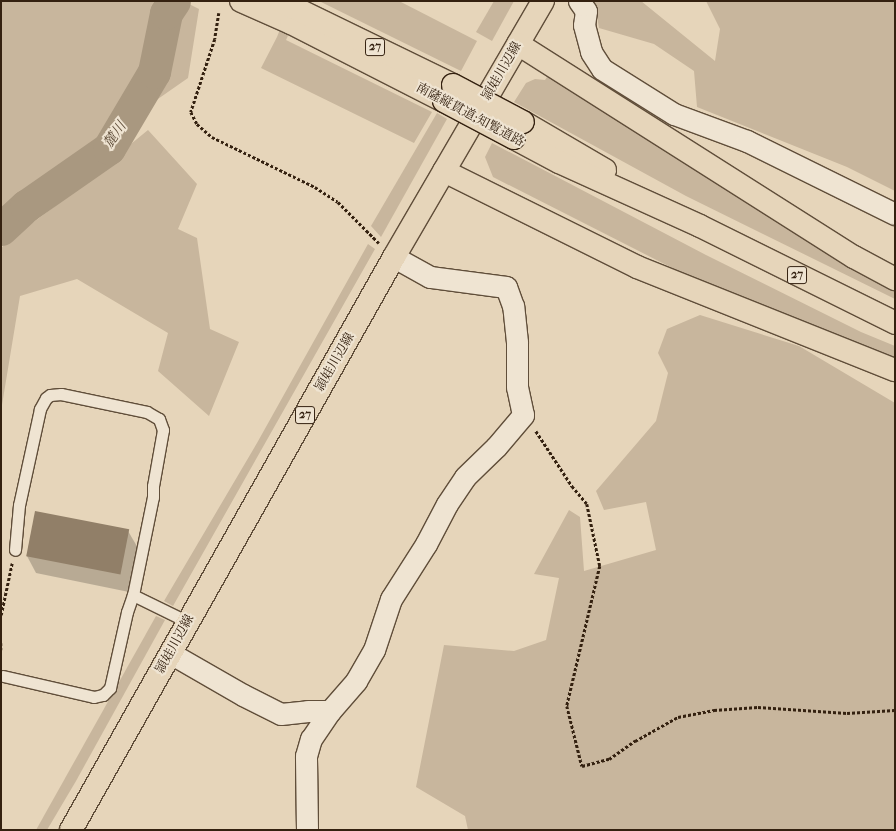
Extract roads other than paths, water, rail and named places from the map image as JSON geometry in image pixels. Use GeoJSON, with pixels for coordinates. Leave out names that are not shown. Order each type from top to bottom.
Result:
{"type":"FeatureCollection","features":[{"type":"Feature","properties":{"kind":"main road","name":"南薩縦貫道;知覧道路"},"geometry":{"type":"LineString","coordinates":[[241,1],[290,11],[700,226],[895,323]]}},
{"type":"Feature","properties":{"kind":"main road","name":"頴娃川辺線"},"geometry":{"type":"LineString","coordinates":[[71,830],[394,257],[543,1]]}},
{"type":"Feature","properties":{"kind":"main road"},"geometry":{"type":"LineString","coordinates":[[518,44],[854,257],[895,279]]}},
{"type":"Feature","properties":{"kind":"main road"},"geometry":{"type":"LineString","coordinates":[[444,171],[637,267],[895,370]]}},
{"type":"Feature","properties":{"kind":"street"},"geometry":{"type":"LineString","coordinates":[[579,1],[586,11],[584,25],[591,52],[602,69],[674,114],[747,141],[895,214]]}},
{"type":"Feature","properties":{"kind":"street"},"geometry":{"type":"LineString","coordinates":[[307,830],[306,756],[311,739],[330,711],[356,681],[374,650],[391,599],[426,544],[447,504],[465,477],[496,447],[522,415],[517,386],[517,342],[513,306],[506,287],[430,277],[394,257]]}},
{"type":"Feature","properties":{"kind":"street"},"geometry":{"type":"LineString","coordinates":[[170,653],[243,695],[281,714],[308,711],[330,711]]}},
{"type":"Feature","properties":{"kind":"lane"},"geometry":{"type":"LineString","coordinates":[[3,676],[90,697],[103,695],[107,692],[111,683],[127,612],[133,595],[154,497],[153,486],[163,437],[162,424],[151,413],[60,394],[50,395],[46,398],[40,409],[19,505],[15,550]]}},
{"type":"Feature","properties":{"kind":"lane"},"geometry":{"type":"LineString","coordinates":[[133,595],[188,622]]}},
{"type":"Feature","properties":{"kind":"waterway","name":"麓川"},"geometry":{"type":"LineString","coordinates":[[1,229],[26,206],[109,148],[154,72],[166,13],[174,1]]}}]}
